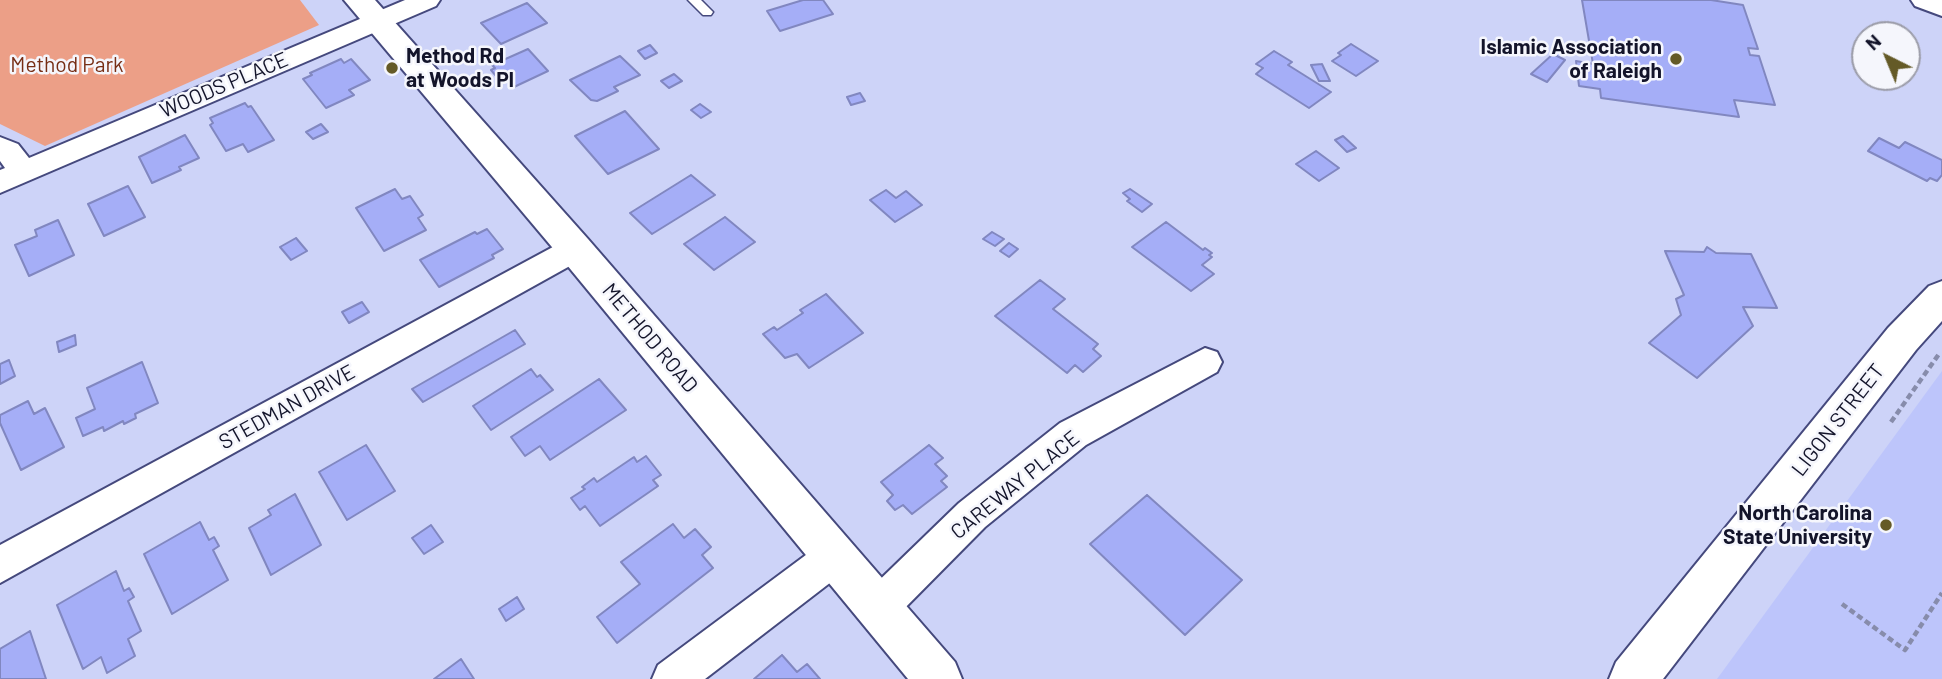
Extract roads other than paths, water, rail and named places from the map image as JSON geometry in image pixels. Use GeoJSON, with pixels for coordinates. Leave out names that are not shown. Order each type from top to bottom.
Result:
{"type":"FeatureCollection","features":[{"type":"Feature","properties":{"kind":"street","name":"WOODS PLACE"},"geometry":{"type":"LineString","coordinates":[[0,147],[8,151],[11,177],[368,10],[427,0]]}},
{"type":"Feature","properties":{"kind":"street"},"geometry":{"type":"LineString","coordinates":[[1924,0],[1942,8]]}},
{"type":"Feature","properties":{"kind":"street","name":"METHOD ROAD"},"geometry":{"type":"LineString","coordinates":[[368,10],[575,249],[938,679]]}},
{"type":"Feature","properties":{"kind":"street","name":"STEDMAN DRIVE"},"geometry":{"type":"LineString","coordinates":[[0,565],[575,249]]}},
{"type":"Feature","properties":{"kind":"street","name":"LIGON STREET"},"geometry":{"type":"LineString","coordinates":[[1633,679],[1902,339],[1942,296]]}},
{"type":"Feature","properties":{"kind":"street","name":"CAREWAY PLACE"},"geometry":{"type":"LineString","coordinates":[[878,608],[972,515],[1073,434],[1205,362]]}},
{"type":"Feature","properties":{"kind":"street"},"geometry":{"type":"LineString","coordinates":[[672,679],[835,556]]}},
{"type":"Feature","properties":{"kind":"lane"},"geometry":{"type":"LineString","coordinates":[[694,0],[707,12]]}},
{"type":"Feature","properties":{"kind":"place","name":"Islamic Association of Raleigh"},"geometry":{"type":"Point","coordinates":[1676,59]}},
{"type":"Feature","properties":{"kind":"place","name":"Method Rd at Woods Pl"},"geometry":{"type":"Point","coordinates":[392,68]}},
{"type":"Feature","properties":{"kind":"place","name":"North Carolina State University"},"geometry":{"type":"Point","coordinates":[1886,525]}},
{"type":"Feature","properties":{"kind":"park label","name":"Method Park"},"geometry":{"type":"Point","coordinates":[67,65]}}]}
